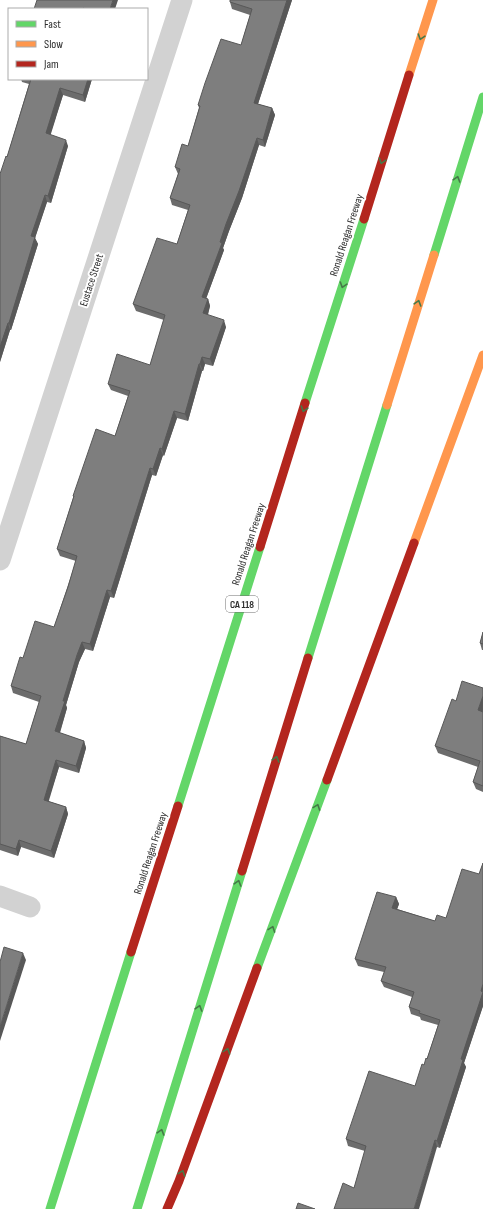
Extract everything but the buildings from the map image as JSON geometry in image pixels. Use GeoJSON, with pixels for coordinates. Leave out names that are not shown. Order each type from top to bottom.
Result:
{"type":"FeatureCollection","features":[{"type":"Feature","properties":{"kind":"highway","name":"Ronald Reagan Freeway"},"geometry":{"type":"LineString","coordinates":[[50,1209],[433,0]]}},
{"type":"Feature","properties":{"kind":"highway"},"geometry":{"type":"LineString","coordinates":[[137,1209],[483,97]]}},
{"type":"Feature","properties":{"kind":"highway"},"geometry":{"type":"LineString","coordinates":[[167,1209],[182,1173],[483,355]]}},
{"type":"Feature","properties":{"kind":"street","name":"Eustace Street"},"geometry":{"type":"LineString","coordinates":[[0,560],[182,0]]}},
{"type":"Feature","properties":{"kind":"street"},"geometry":{"type":"LineString","coordinates":[[0,896],[30,907]]}},
{"type":"Feature","properties":{"kind":"traffic: fast"},"geometry":{"type":"LineString","coordinates":[[434,255],[483,97]]}},
{"type":"Feature","properties":{"kind":"traffic: fast"},"geometry":{"type":"LineString","coordinates":[[305,403],[364,219]]}},
{"type":"Feature","properties":{"kind":"traffic: fast"},"geometry":{"type":"LineString","coordinates":[[308,658],[387,405]]}},
{"type":"Feature","properties":{"kind":"traffic: fast"},"geometry":{"type":"LineString","coordinates":[[178,806],[260,547]]}},
{"type":"Feature","properties":{"kind":"traffic: fast"},"geometry":{"type":"LineString","coordinates":[[257,968],[327,780]]}},
{"type":"Feature","properties":{"kind":"traffic: fast"},"geometry":{"type":"LineString","coordinates":[[137,1209],[242,871]]}},
{"type":"Feature","properties":{"kind":"traffic: fast"},"geometry":{"type":"LineString","coordinates":[[50,1209],[131,952]]}},
{"type":"Feature","properties":{"kind":"traffic: slow"},"geometry":{"type":"LineString","coordinates":[[409,75],[433,0]]}},
{"type":"Feature","properties":{"kind":"traffic: slow"},"geometry":{"type":"LineString","coordinates":[[387,405],[434,255]]}},
{"type":"Feature","properties":{"kind":"traffic: slow"},"geometry":{"type":"LineString","coordinates":[[414,543],[483,355]]}},
{"type":"Feature","properties":{"kind":"traffic: jam"},"geometry":{"type":"LineString","coordinates":[[364,219],[409,75]]}},
{"type":"Feature","properties":{"kind":"traffic: jam"},"geometry":{"type":"LineString","coordinates":[[260,547],[305,403]]}},
{"type":"Feature","properties":{"kind":"traffic: jam"},"geometry":{"type":"LineString","coordinates":[[327,780],[414,543]]}},
{"type":"Feature","properties":{"kind":"traffic: jam"},"geometry":{"type":"LineString","coordinates":[[242,871],[308,658]]}},
{"type":"Feature","properties":{"kind":"traffic: jam"},"geometry":{"type":"LineString","coordinates":[[131,952],[178,806]]}},
{"type":"Feature","properties":{"kind":"traffic: jam"},"geometry":{"type":"LineString","coordinates":[[167,1209],[179,1181],[257,968]]}}]}
